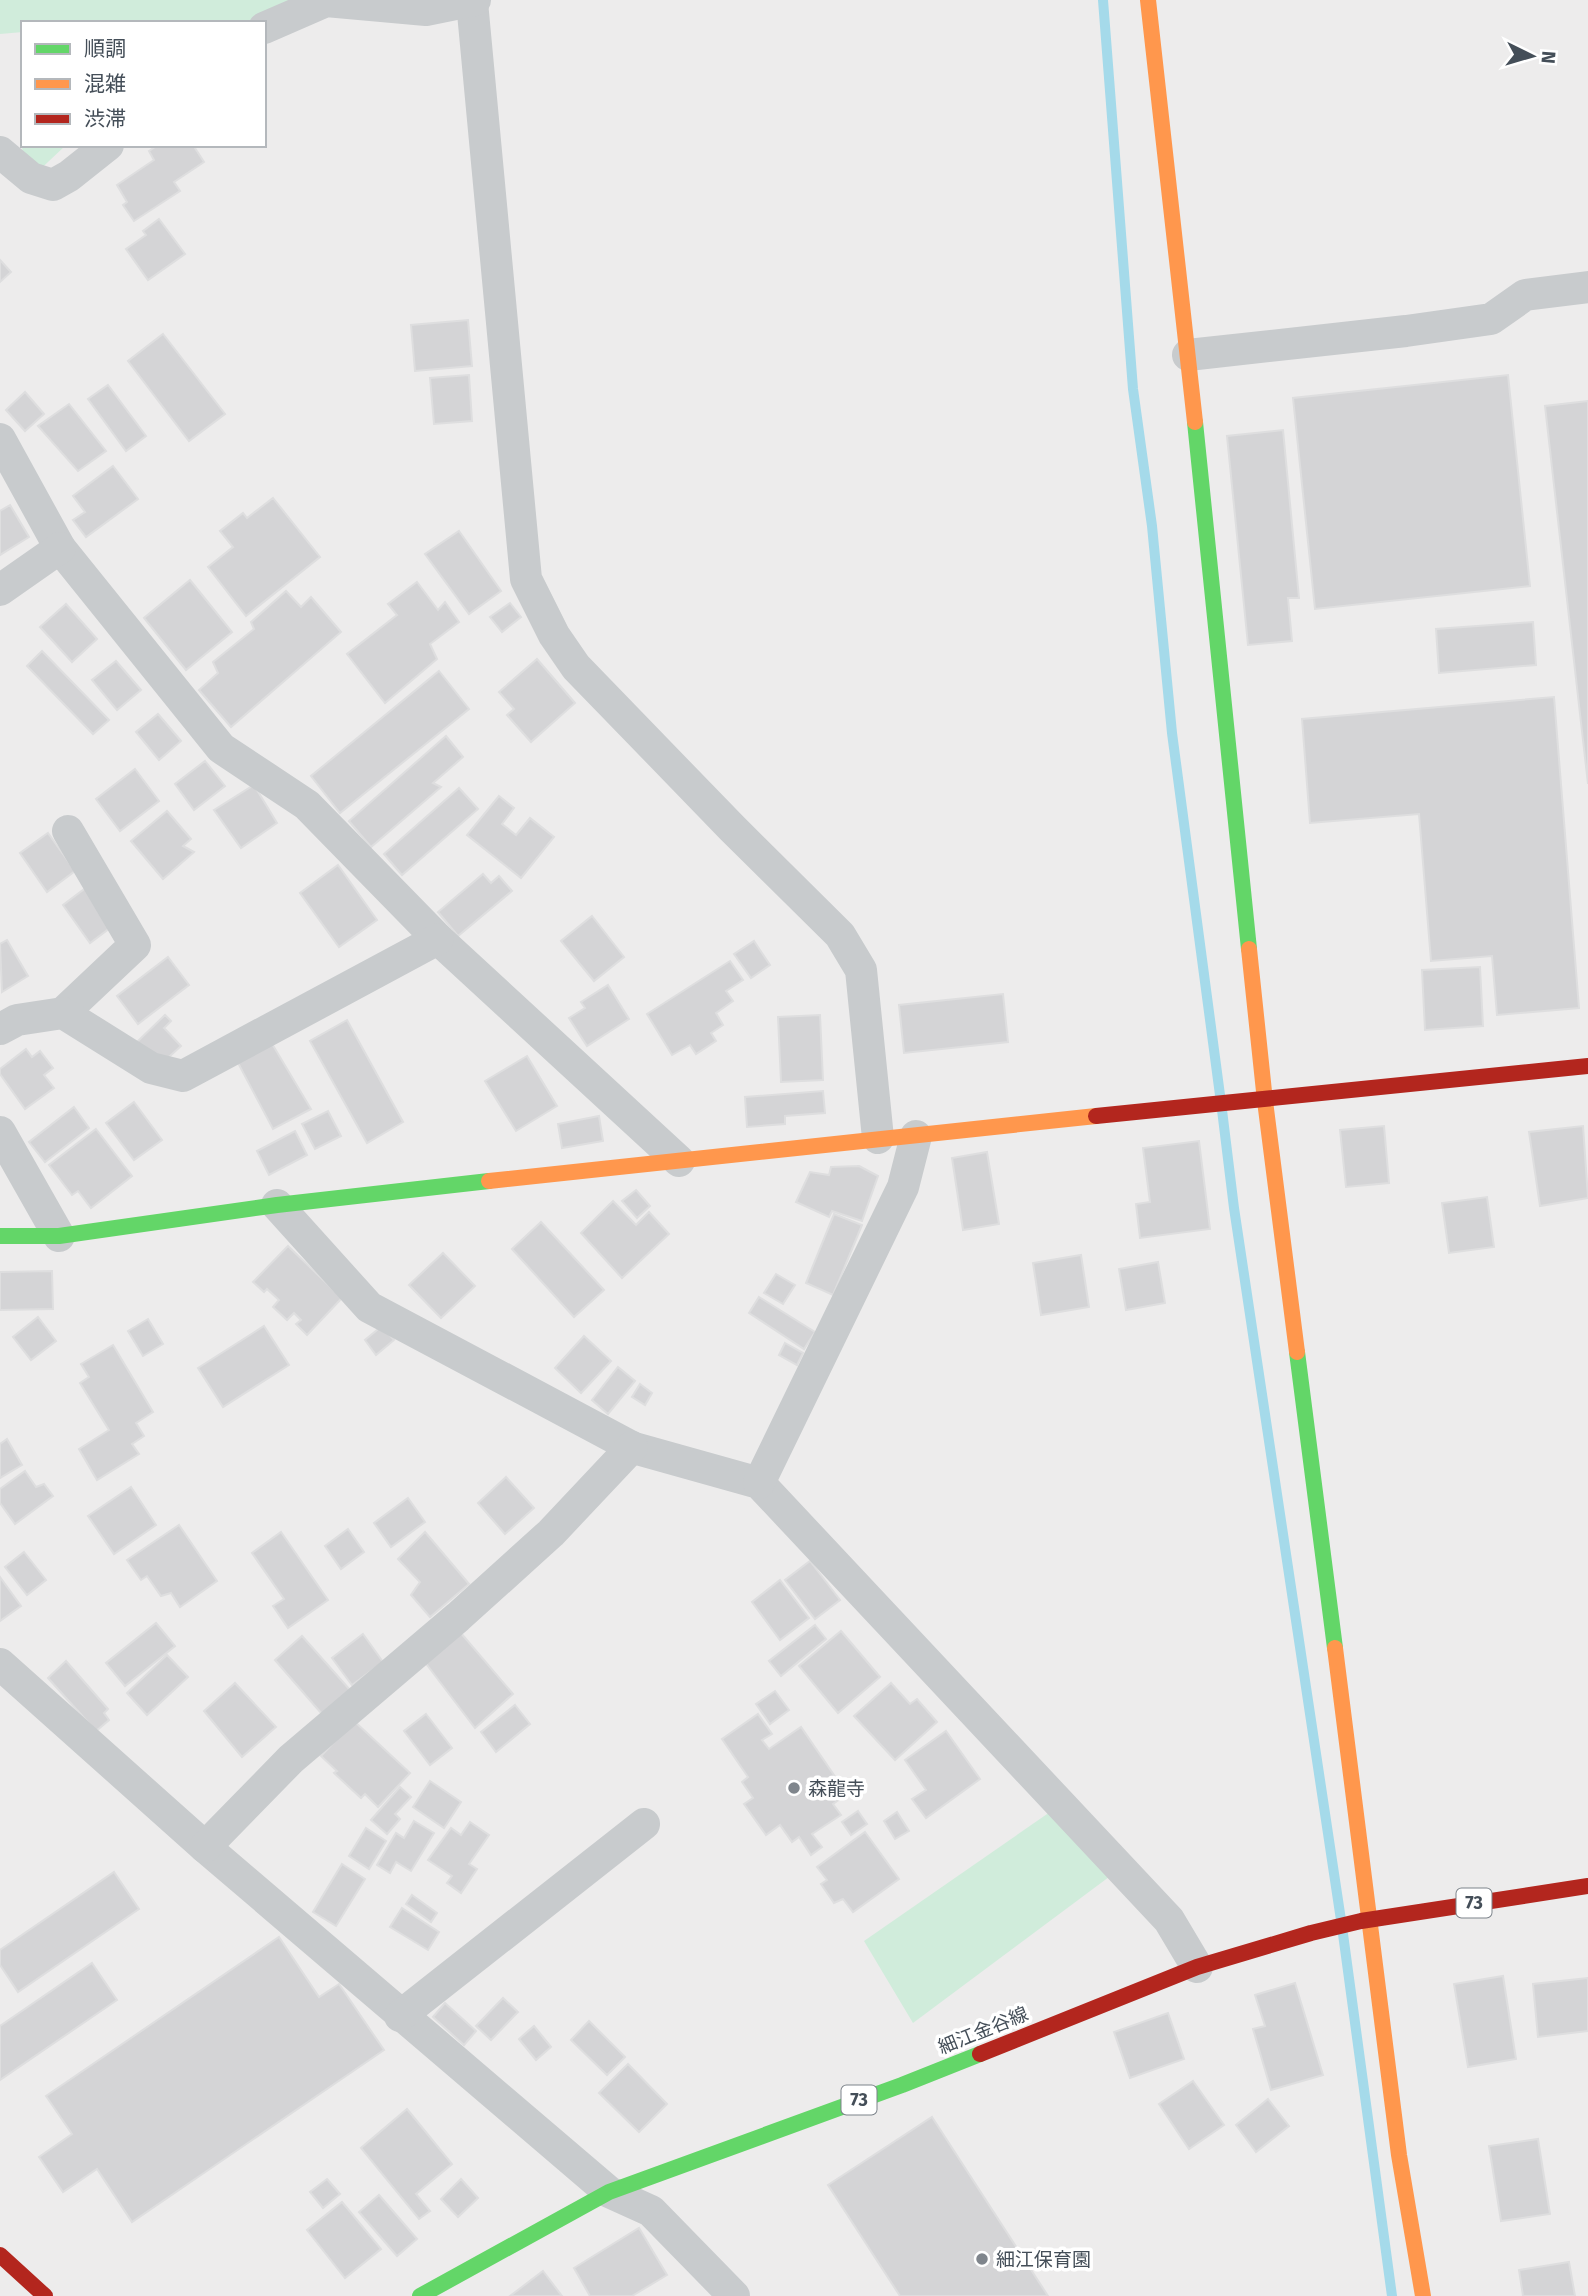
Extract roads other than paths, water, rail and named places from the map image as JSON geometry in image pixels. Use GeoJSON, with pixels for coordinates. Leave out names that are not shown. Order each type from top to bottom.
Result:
{"type":"FeatureCollection","features":[{"type":"Feature","properties":{"kind":"street"},"geometry":{"type":"LineString","coordinates":[[1148,0],[1188,355],[1265,1101],[1366,1920],[1399,2155],[1423,2296]]}},
{"type":"Feature","properties":{"kind":"street"},"geometry":{"type":"LineString","coordinates":[[266,27],[326,1],[426,10],[473,1],[526,579],[554,635],[576,667],[840,935],[861,970],[878,1138]]}},
{"type":"Feature","properties":{"kind":"street"},"geometry":{"type":"LineString","coordinates":[[0,152],[30,178],[53,185],[105,147]]}},
{"type":"Feature","properties":{"kind":"street"},"geometry":{"type":"LineString","coordinates":[[1188,355],[1491,319],[1525,295],[1588,287]]}},
{"type":"Feature","properties":{"kind":"street"},"geometry":{"type":"LineString","coordinates":[[0,439],[60,548],[222,748],[307,805],[438,939],[679,1161]]}},
{"type":"Feature","properties":{"kind":"street"},"geometry":{"type":"LineString","coordinates":[[0,590],[60,548]]}},
{"type":"Feature","properties":{"kind":"street"},"geometry":{"type":"LineString","coordinates":[[0,1030],[18,1020],[63,1013],[135,945],[68,831]]}},
{"type":"Feature","properties":{"kind":"street"},"geometry":{"type":"LineString","coordinates":[[63,1013],[151,1068],[183,1076],[438,939]]}},
{"type":"Feature","properties":{"kind":"street"},"geometry":{"type":"LineString","coordinates":[[0,1236],[59,1236],[277,1205],[878,1138],[1265,1101],[1588,1066]]}},
{"type":"Feature","properties":{"kind":"street"},"geometry":{"type":"LineString","coordinates":[[0,1132],[59,1236]]}},
{"type":"Feature","properties":{"kind":"street"},"geometry":{"type":"LineString","coordinates":[[759,1483],[903,1187],[916,1136]]}},
{"type":"Feature","properties":{"kind":"street"},"geometry":{"type":"LineString","coordinates":[[277,1205],[369,1307],[632,1447],[759,1483],[1169,1920],[1197,1967]]}},
{"type":"Feature","properties":{"kind":"street"},"geometry":{"type":"LineString","coordinates":[[205,1847],[291,1759],[458,1617],[551,1533],[632,1447]]}},
{"type":"Feature","properties":{"kind":"street"},"geometry":{"type":"LineString","coordinates":[[0,1664],[205,1847],[609,2192],[651,2211],[734,2296]]}},
{"type":"Feature","properties":{"kind":"street"},"geometry":{"type":"LineString","coordinates":[[400,2016],[644,1824]]}},
{"type":"Feature","properties":{"kind":"street","name":"細江金谷線"},"geometry":{"type":"LineString","coordinates":[[420,2296],[609,2192],[902,2085],[1197,1967],[1311,1933],[1366,1920],[1588,1886]]}},
{"type":"Feature","properties":{"kind":"street"},"geometry":{"type":"LineString","coordinates":[[0,2255],[45,2296]]}},
{"type":"Feature","properties":{"kind":"waterway"},"geometry":{"type":"LineString","coordinates":[[1103,0],[1133,389],[1152,526],[1172,733],[1220,1095]]}},
{"type":"Feature","properties":{"kind":"waterway"},"geometry":{"type":"LineString","coordinates":[[1222,1110],[1234,1208],[1341,1920]]}},
{"type":"Feature","properties":{"kind":"waterway"},"geometry":{"type":"LineString","coordinates":[[1343,1934],[1392,2296]]}},
{"type":"Feature","properties":{"kind":"place","name":"森龍寺"},"geometry":{"type":"Point","coordinates":[794,1788]}},
{"type":"Feature","properties":{"kind":"place","name":"細江保育園"},"geometry":{"type":"Point","coordinates":[982,2259]}}]}
